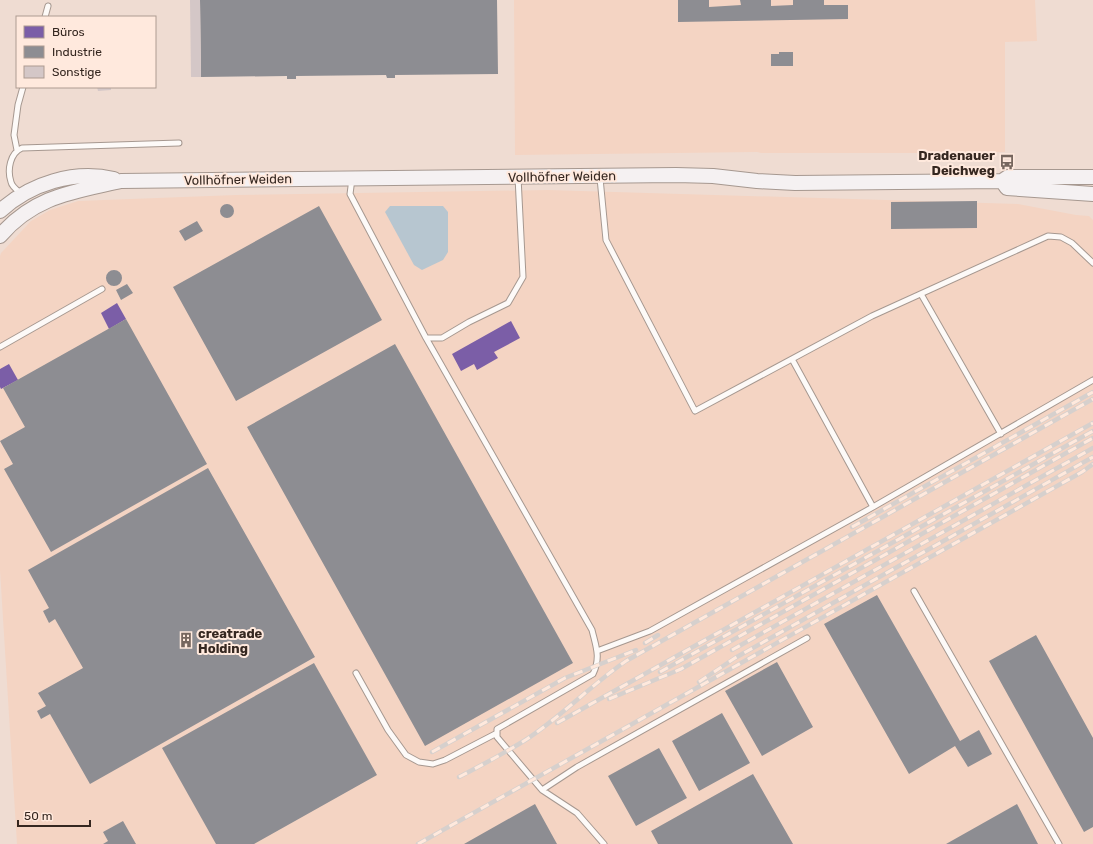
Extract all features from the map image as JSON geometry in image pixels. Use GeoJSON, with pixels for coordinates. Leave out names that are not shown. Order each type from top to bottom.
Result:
{"type":"FeatureCollection","features":[{"type":"Feature","properties":{"kind":"main road","name":"Vollhöfner Weiden"},"geometry":{"type":"LineString","coordinates":[[0,236],[24,213],[47,200],[64,194],[121,181],[696,175],[795,183],[1002,181],[1008,176],[1093,177]]}},
{"type":"Feature","properties":{"kind":"main road","name":"Vollhöfner Weiden"},"geometry":{"type":"LineString","coordinates":[[0,211],[22,194],[48,183],[72,178],[99,176],[121,181]]}},
{"type":"Feature","properties":{"kind":"main road","name":"Vollhöfner Weiden"},"geometry":{"type":"LineString","coordinates":[[1002,181],[1007,188],[1093,194]]}},
{"type":"Feature","properties":{"kind":"lane"},"geometry":{"type":"LineString","coordinates":[[44,16],[48,6]]}},
{"type":"Feature","properties":{"kind":"lane"},"geometry":{"type":"LineString","coordinates":[[17,150],[14,134],[18,105],[24,88]]}},
{"type":"Feature","properties":{"kind":"lane"},"geometry":{"type":"LineString","coordinates":[[22,194],[13,187],[10,178],[11,161],[13,154],[17,150],[27,147],[179,143]]}},
{"type":"Feature","properties":{"kind":"lane"},"geometry":{"type":"LineString","coordinates":[[600,176],[606,240],[695,411],[872,316],[1048,236],[1061,237],[1072,243],[1093,263]]}},
{"type":"Feature","properties":{"kind":"lane"},"geometry":{"type":"LineString","coordinates":[[426,338],[442,338],[469,322],[508,303],[523,277],[518,177]]}},
{"type":"Feature","properties":{"kind":"lane"},"geometry":{"type":"LineString","coordinates":[[352,178],[350,194],[426,338],[592,630],[597,651],[598,665],[593,674],[497,729],[497,737],[542,790],[577,813],[604,844]]}},
{"type":"Feature","properties":{"kind":"lane"},"geometry":{"type":"LineString","coordinates":[[0,347],[102,289]]}},
{"type":"Feature","properties":{"kind":"lane"},"geometry":{"type":"LineString","coordinates":[[920,294],[1001,434]]}},
{"type":"Feature","properties":{"kind":"lane"},"geometry":{"type":"LineString","coordinates":[[792,359],[873,507]]}},
{"type":"Feature","properties":{"kind":"lane"},"geometry":{"type":"LineString","coordinates":[[597,651],[650,631],[873,507],[1093,380]]}},
{"type":"Feature","properties":{"kind":"lane"},"geometry":{"type":"LineString","coordinates":[[914,591],[1059,844]]}},
{"type":"Feature","properties":{"kind":"lane"},"geometry":{"type":"LineString","coordinates":[[542,790],[577,767],[807,638]]}},
{"type":"Feature","properties":{"kind":"lane"},"geometry":{"type":"LineString","coordinates":[[356,673],[388,730],[406,755],[419,762],[433,764],[445,760],[497,733]]}},
{"type":"Feature","properties":{"kind":"shaded area"},"geometry":{"type":"Polygon","coordinates":[[[514,0],[1035,0],[1037,41],[1005,42],[1005,152],[757,152],[515,155],[514,0]]]}},
{"type":"Feature","properties":{"kind":"shaded area"},"geometry":{"type":"Polygon","coordinates":[[[548,190],[1018,204],[1089,216],[1093,220],[1093,844],[17,844],[0,570],[1,253],[31,221],[50,210],[78,201],[236,195],[548,190]]]}},
{"type":"Feature","properties":{"kind":"shaded area"},"geometry":{"type":"Polygon","coordinates":[[[390,206],[443,206],[448,212],[448,252],[443,260],[422,270],[414,265],[385,212],[390,206]]]}},
{"type":"Feature","properties":{"kind":"building: Büros"},"geometry":{"type":"Polygon","coordinates":[[[117,303],[126,319],[109,329],[101,313],[117,303]]]}},
{"type":"Feature","properties":{"kind":"building: Büros"},"geometry":{"type":"Polygon","coordinates":[[[511,321],[520,338],[494,352],[498,358],[477,370],[474,364],[461,371],[452,354],[511,321]]]}},
{"type":"Feature","properties":{"kind":"building: Büros"},"geometry":{"type":"Polygon","coordinates":[[[9,364],[18,380],[1,389],[0,369],[9,364]]]}},
{"type":"Feature","properties":{"kind":"building: Industrie"},"geometry":{"type":"Polygon","coordinates":[[[200,0],[497,0],[498,74],[395,75],[395,78],[387,78],[386,75],[296,76],[296,79],[287,79],[287,76],[201,77],[200,0]]]}},
{"type":"Feature","properties":{"kind":"building: Industrie"},"geometry":{"type":"Polygon","coordinates":[[[678,0],[709,0],[709,7],[741,5],[740,0],[771,0],[771,6],[793,5],[793,0],[824,0],[824,5],[848,5],[848,19],[678,22],[678,0]]]}},
{"type":"Feature","properties":{"kind":"building: Industrie"},"geometry":{"type":"Polygon","coordinates":[[[779,52],[793,52],[793,66],[771,66],[771,54],[779,54],[779,52]]]}},
{"type":"Feature","properties":{"kind":"building: Industrie"},"geometry":{"type":"Polygon","coordinates":[[[977,201],[977,228],[891,229],[891,202],[977,201]]]}},
{"type":"Feature","properties":{"kind":"building: Industrie"},"geometry":{"type":"Polygon","coordinates":[[[227,204],[232,206],[234,211],[232,216],[227,218],[222,216],[220,211],[222,206],[227,204]]]}},
{"type":"Feature","properties":{"kind":"building: Industrie"},"geometry":{"type":"Polygon","coordinates":[[[319,206],[382,320],[236,401],[173,287],[319,206]]]}},
{"type":"Feature","properties":{"kind":"building: Industrie"},"geometry":{"type":"Polygon","coordinates":[[[197,221],[203,231],[185,241],[179,231],[197,221]]]}},
{"type":"Feature","properties":{"kind":"building: Industrie"},"geometry":{"type":"Polygon","coordinates":[[[111,270],[117,270],[122,275],[120,284],[117,286],[111,286],[106,281],[106,275],[111,270]]]}},
{"type":"Feature","properties":{"kind":"building: Industrie"},"geometry":{"type":"Polygon","coordinates":[[[127,284],[133,293],[121,300],[116,290],[127,284]]]}},
{"type":"Feature","properties":{"kind":"building: Industrie"},"geometry":{"type":"Polygon","coordinates":[[[126,319],[207,464],[51,552],[4,469],[13,464],[0,441],[25,427],[3,388],[126,319]]]}},
{"type":"Feature","properties":{"kind":"building: Industrie"},"geometry":{"type":"Polygon","coordinates":[[[395,344],[573,663],[425,746],[247,427],[395,344]]]}},
{"type":"Feature","properties":{"kind":"building: Industrie","name":"creatrade Holding"},"geometry":{"type":"Polygon","coordinates":[[[208,468],[315,657],[90,784],[50,714],[41,719],[37,711],[46,706],[38,693],[83,668],[55,619],[49,623],[43,611],[49,608],[28,570],[208,468]]]}},
{"type":"Feature","properties":{"kind":"building: Industrie"},"geometry":{"type":"Polygon","coordinates":[[[877,595],[960,741],[979,730],[992,754],[968,767],[955,746],[909,774],[824,624],[877,595]]]}},
{"type":"Feature","properties":{"kind":"building: Industrie"},"geometry":{"type":"Polygon","coordinates":[[[1036,635],[1093,738],[1093,827],[1084,832],[989,661],[1036,635]]]}},
{"type":"Feature","properties":{"kind":"building: Industrie"},"geometry":{"type":"Polygon","coordinates":[[[777,662],[813,727],[762,756],[725,691],[777,662]]]}},
{"type":"Feature","properties":{"kind":"building: Industrie"},"geometry":{"type":"Polygon","coordinates":[[[314,663],[377,775],[254,844],[216,844],[162,748],[314,663]]]}},
{"type":"Feature","properties":{"kind":"building: Industrie"},"geometry":{"type":"Polygon","coordinates":[[[722,713],[750,763],[699,791],[672,741],[722,713]]]}},
{"type":"Feature","properties":{"kind":"building: Industrie"},"geometry":{"type":"Polygon","coordinates":[[[659,748],[687,798],[636,826],[608,776],[659,748]]]}},
{"type":"Feature","properties":{"kind":"building: Industrie"},"geometry":{"type":"Polygon","coordinates":[[[753,774],[793,844],[658,844],[651,831],[753,774]]]}},
{"type":"Feature","properties":{"kind":"building: Industrie"},"geometry":{"type":"Polygon","coordinates":[[[535,804],[557,844],[464,844],[535,804]]]}},
{"type":"Feature","properties":{"kind":"building: Industrie"},"geometry":{"type":"Polygon","coordinates":[[[1017,804],[1038,844],[946,844],[1017,804]]]}},
{"type":"Feature","properties":{"kind":"building: Industrie"},"geometry":{"type":"Polygon","coordinates":[[[123,821],[136,844],[103,844],[108,841],[103,832],[123,821]]]}},
{"type":"Feature","properties":{"kind":"building: Sonstige"},"geometry":{"type":"Polygon","coordinates":[[[190,0],[200,0],[201,77],[191,77],[190,0]]]}},
{"type":"Feature","properties":{"kind":"building: Sonstige"},"geometry":{"type":"Polygon","coordinates":[[[97,88],[111,88],[111,90],[98,91],[97,88]]]}},
{"type":"Feature","properties":{"kind":"railway"},"geometry":{"type":"LineString","coordinates":[[852,527],[1093,392]]}},
{"type":"Feature","properties":{"kind":"railway"},"geometry":{"type":"LineString","coordinates":[[459,777],[502,754],[540,730],[626,661],[1093,399]]}},
{"type":"Feature","properties":{"kind":"railway"},"geometry":{"type":"LineString","coordinates":[[557,723],[1093,423]]}},
{"type":"Feature","properties":{"kind":"railway"},"geometry":{"type":"LineString","coordinates":[[660,672],[1093,431]]}},
{"type":"Feature","properties":{"kind":"railway"},"geometry":{"type":"LineString","coordinates":[[609,699],[681,669],[1093,438]]}},
{"type":"Feature","properties":{"kind":"railway"},"geometry":{"type":"LineString","coordinates":[[732,650],[1093,448]]}},
{"type":"Feature","properties":{"kind":"railway"},"geometry":{"type":"LineString","coordinates":[[699,682],[735,658],[1093,457]]}},
{"type":"Feature","properties":{"kind":"railway"},"geometry":{"type":"LineString","coordinates":[[418,844],[1082,472],[1093,464]]}},
{"type":"Feature","properties":{"kind":"railway"},"geometry":{"type":"LineString","coordinates":[[645,643],[658,635]]}},
{"type":"Feature","properties":{"kind":"railway"},"geometry":{"type":"LineString","coordinates":[[432,752],[565,678],[636,650]]}},
{"type":"Feature","properties":{"kind":"place","name":"Dradenauer Deichweg"},"geometry":{"type":"Point","coordinates":[1007,162]}},
{"type":"Feature","properties":{"kind":"place","name":"creatrade Holding"},"geometry":{"type":"Point","coordinates":[186,640]}}]}
